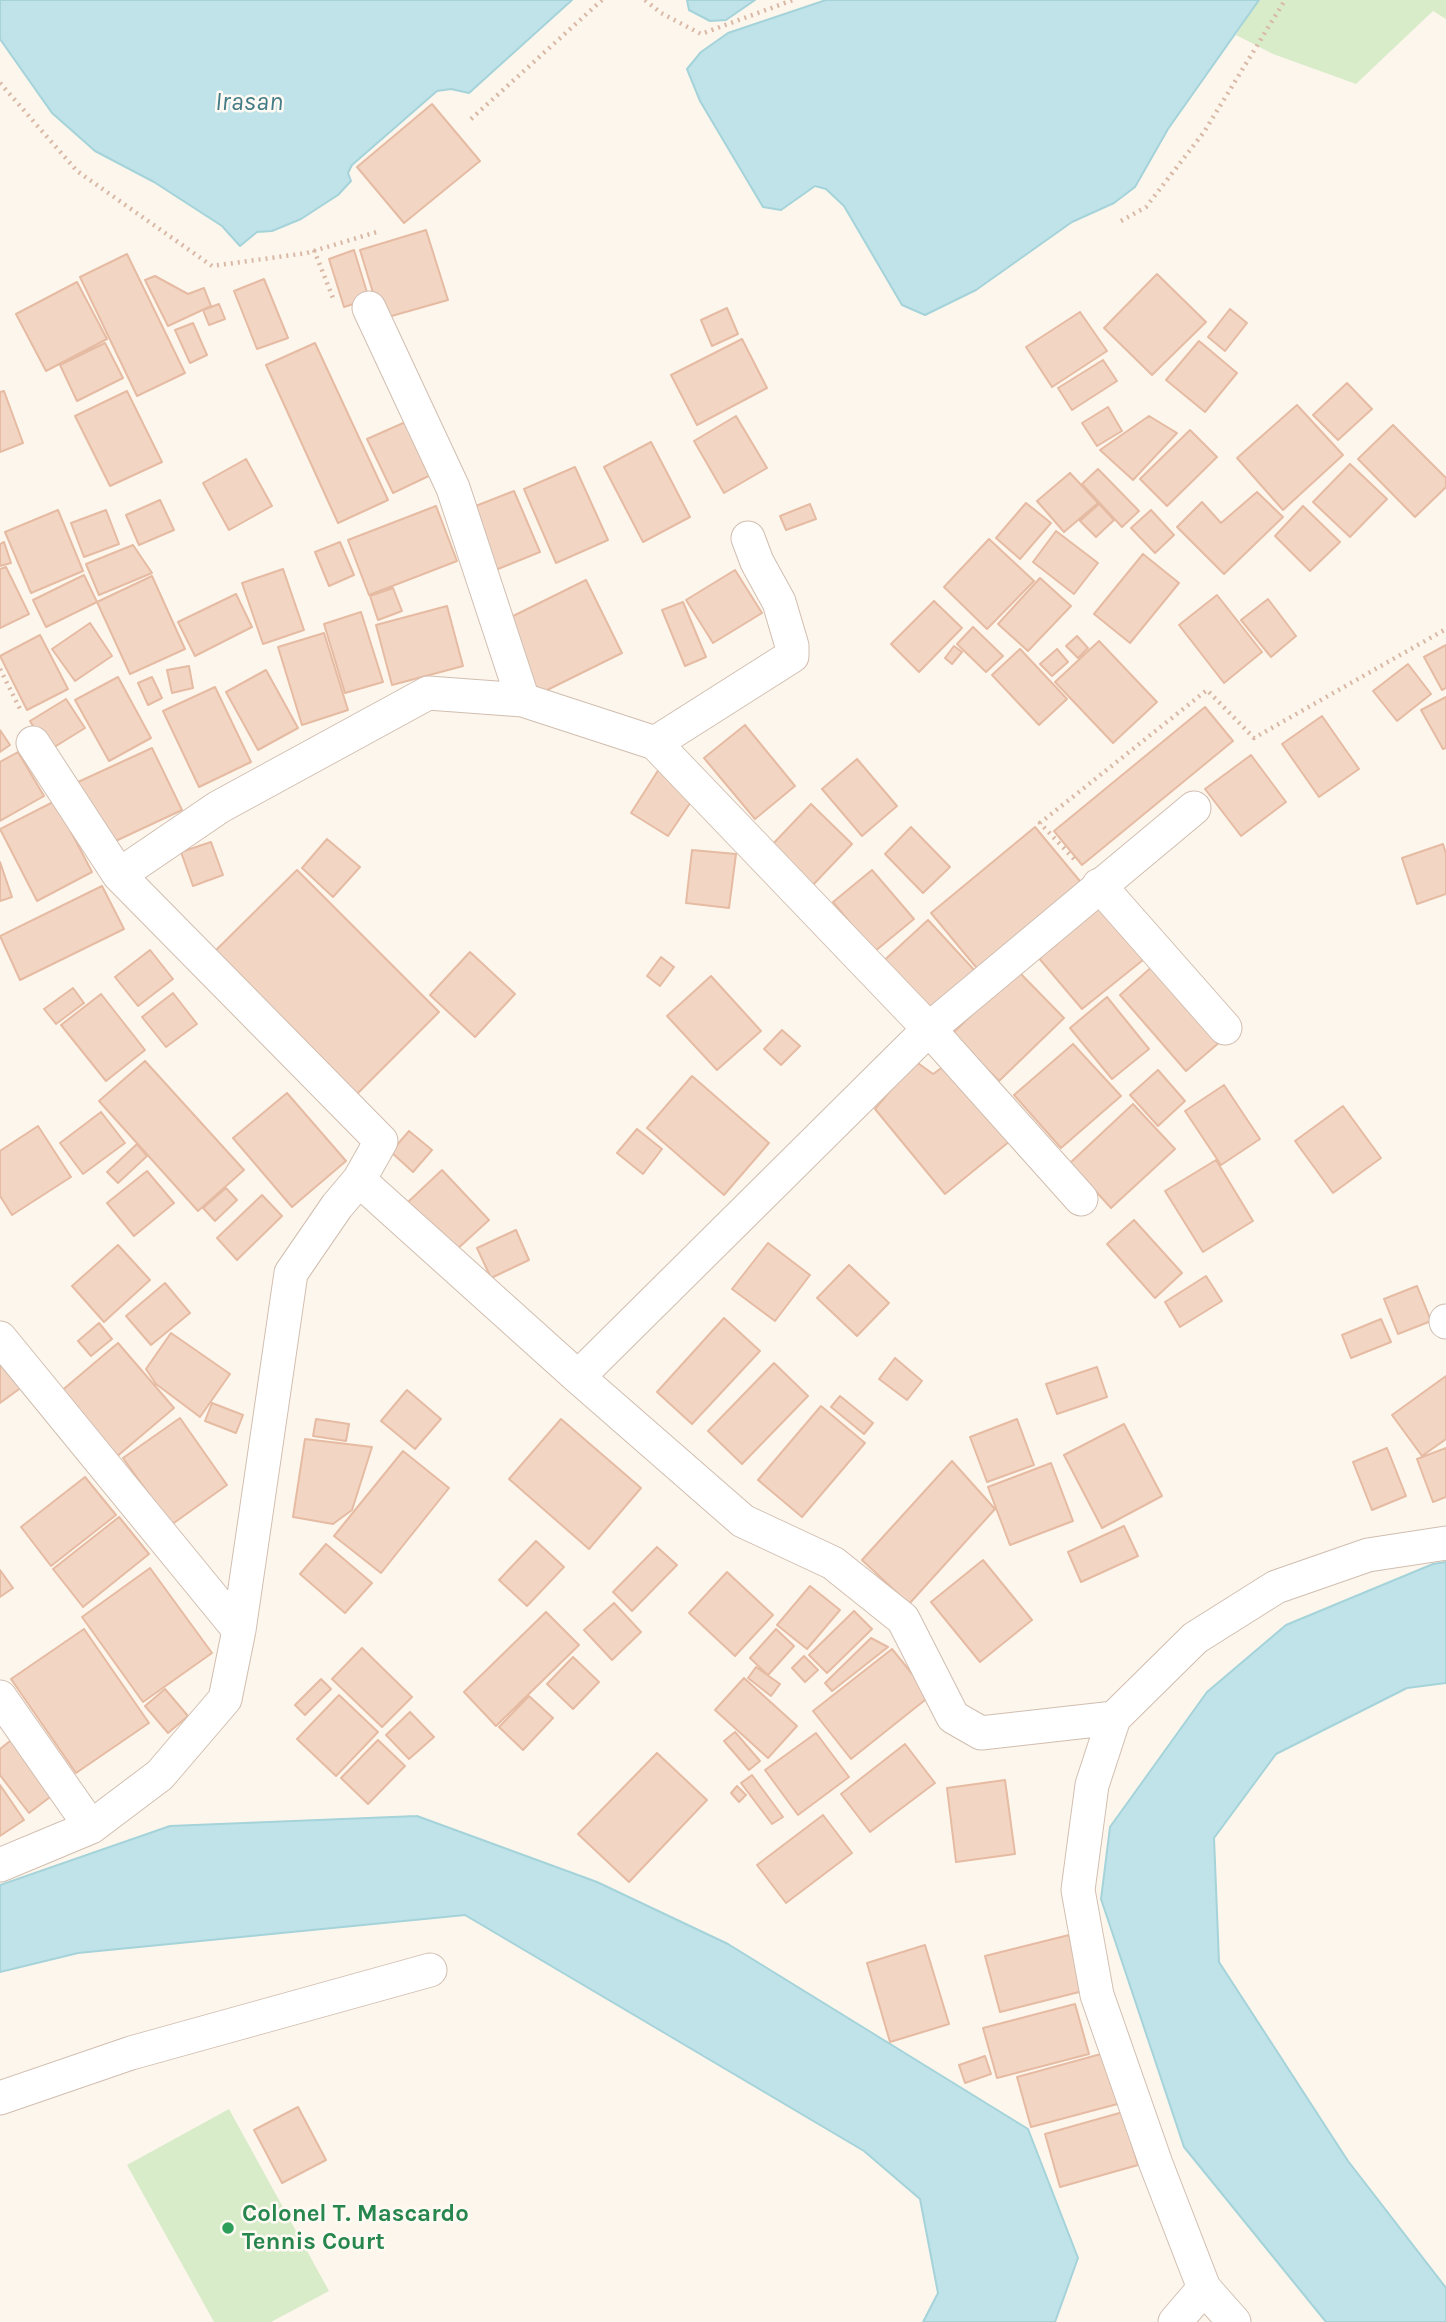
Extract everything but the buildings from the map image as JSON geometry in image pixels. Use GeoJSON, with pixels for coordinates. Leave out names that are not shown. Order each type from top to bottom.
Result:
{"type":"FeatureCollection","features":[{"type":"Feature","properties":{"kind":"street"},"geometry":{"type":"LineString","coordinates":[[369,308],[453,488],[523,700]]}},
{"type":"Feature","properties":{"kind":"street"},"geometry":{"type":"LineString","coordinates":[[655,743],[792,656],[792,646],[779,602],[757,562],[748,538]]}},
{"type":"Feature","properties":{"kind":"street"},"geometry":{"type":"LineString","coordinates":[[119,875],[219,807],[428,693],[523,700],[655,743],[929,1029],[1081,1199]]}},
{"type":"Feature","properties":{"kind":"street"},"geometry":{"type":"LineString","coordinates":[[0,1865],[91,1827],[160,1775],[225,1699],[239,1630],[291,1273],[337,1206],[359,1180],[381,1140],[119,875],[33,743]]}},
{"type":"Feature","properties":{"kind":"street"},"geometry":{"type":"LineString","coordinates":[[578,1377],[929,1029],[1099,884],[1195,808]]}},
{"type":"Feature","properties":{"kind":"street"},"geometry":{"type":"LineString","coordinates":[[1099,884],[1225,1028]]}},
{"type":"Feature","properties":{"kind":"street"},"geometry":{"type":"LineString","coordinates":[[359,1180],[743,1521],[833,1563],[903,1619],[953,1717],[981,1733],[1114,1718]]}},
{"type":"Feature","properties":{"kind":"street"},"geometry":{"type":"LineString","coordinates":[[0,1338],[239,1630]]}},
{"type":"Feature","properties":{"kind":"street"},"geometry":{"type":"LineString","coordinates":[[1234,2322],[1204,2288],[1156,2164],[1097,1995],[1078,1890],[1092,1785],[1114,1718],[1195,1638],[1276,1587],[1368,1555],[1440,1539]]}},
{"type":"Feature","properties":{"kind":"street"},"geometry":{"type":"LineString","coordinates":[[0,1697],[91,1827]]}},
{"type":"Feature","properties":{"kind":"street"},"geometry":{"type":"LineString","coordinates":[[0,2098],[131,2053],[430,1970]]}},
{"type":"Feature","properties":{"kind":"street"},"geometry":{"type":"LineString","coordinates":[[1175,2322],[1204,2288]]}},
{"type":"Feature","properties":{"kind":"path"},"geometry":{"type":"LineString","coordinates":[[471,118],[602,0]]}},
{"type":"Feature","properties":{"kind":"path"},"geometry":{"type":"LineString","coordinates":[[645,0],[661,13],[701,34],[793,0]]}},
{"type":"Feature","properties":{"kind":"path"},"geometry":{"type":"LineString","coordinates":[[1121,221],[1146,207],[1205,132],[1285,0]]}},
{"type":"Feature","properties":{"kind":"path"},"geometry":{"type":"LineString","coordinates":[[0,83],[77,171],[212,266],[307,253],[380,231]]}},
{"type":"Feature","properties":{"kind":"path"},"geometry":{"type":"LineString","coordinates":[[1099,884],[1040,823],[1207,690],[1254,738],[1446,629]]}},
{"type":"Feature","properties":{"kind":"green space"},"geometry":{"type":"Polygon","coordinates":[[[1259,0],[1446,0],[1446,19],[1433,11],[1356,84],[1273,54],[1236,35],[1259,0]]]}},
{"type":"Feature","properties":{"kind":"green space","name":"Colonel T. Mascardo Tennis Court"},"geometry":{"type":"Polygon","coordinates":[[[229,2109],[329,2291],[271,2322],[214,2322],[127,2165],[229,2109]]]}},
{"type":"Feature","properties":{"kind":"water","name":"Irasan"},"geometry":{"type":"Polygon","coordinates":[[[0,0],[572,0],[469,93],[451,89],[437,91],[352,165],[348,173],[351,181],[338,195],[301,219],[272,231],[257,232],[240,246],[222,226],[154,182],[95,151],[52,113],[0,39],[0,0]]]}},
{"type":"Feature","properties":{"kind":"water"},"geometry":{"type":"Polygon","coordinates":[[[687,0],[755,0],[726,20],[710,21],[689,10],[687,0]]]}},
{"type":"Feature","properties":{"kind":"water"},"geometry":{"type":"Polygon","coordinates":[[[826,0],[1259,0],[1168,129],[1135,187],[1114,203],[1072,222],[976,290],[925,315],[902,305],[844,206],[826,189],[815,186],[781,210],[763,207],[700,101],[687,69],[701,52],[728,33],[826,0]]]}},
{"type":"Feature","properties":{"kind":"water"},"geometry":{"type":"Polygon","coordinates":[[[1446,1562],[1446,1683],[1407,1688],[1276,1754],[1214,1838],[1219,1962],[1348,2161],[1446,2288],[1446,2322],[1326,2322],[1184,2147],[1101,1899],[1110,1827],[1207,1692],[1286,1625],[1433,1564],[1446,1562]]]}},
{"type":"Feature","properties":{"kind":"water"},"geometry":{"type":"Polygon","coordinates":[[[417,1816],[597,1882],[728,1944],[1028,2129],[1078,2258],[1055,2322],[923,2322],[938,2293],[920,2199],[864,2151],[465,1915],[78,1953],[0,1972],[0,1885],[170,1826],[417,1816]]]}},
{"type":"Feature","properties":{"kind":"place","name":"Colonel T. Mascardo Tennis Court"},"geometry":{"type":"Point","coordinates":[228,2228]}}]}
